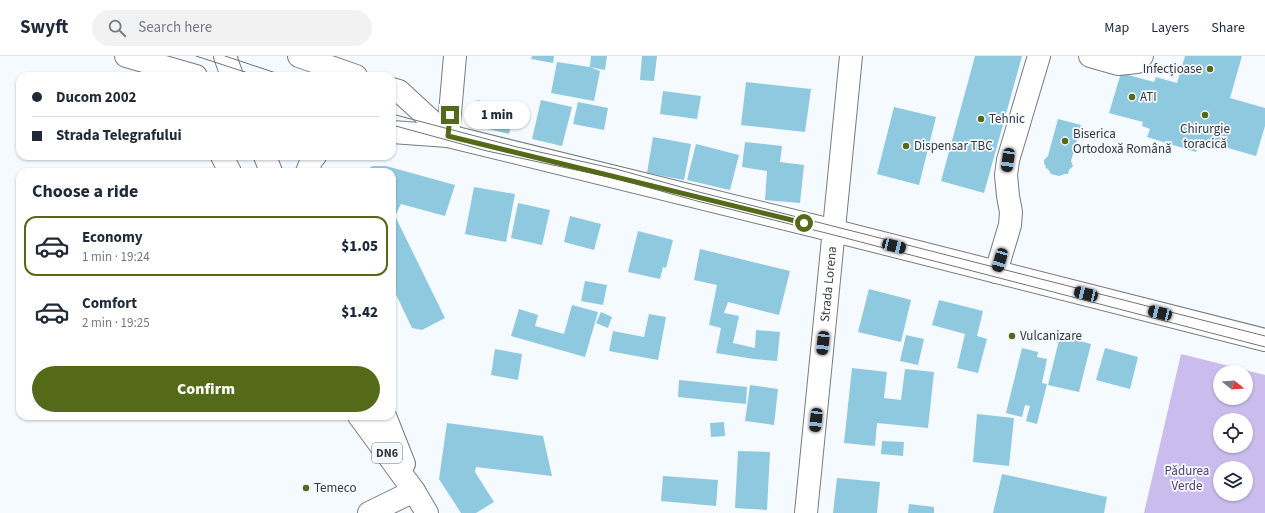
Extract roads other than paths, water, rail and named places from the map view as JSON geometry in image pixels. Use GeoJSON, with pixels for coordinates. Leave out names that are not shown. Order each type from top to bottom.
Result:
{"type":"FeatureCollection","features":[{"type":"Feature","properties":{"kind":"main road"},"geometry":{"type":"LineString","coordinates":[[126,56],[188,70]]}},
{"type":"Feature","properties":{"kind":"main road"},"geometry":{"type":"LineString","coordinates":[[225,56],[231,72]]}},
{"type":"Feature","properties":{"kind":"main road"},"geometry":{"type":"LineString","coordinates":[[299,56],[345,72]]}},
{"type":"Feature","properties":{"kind":"main road"},"geometry":{"type":"LineString","coordinates":[[448,136],[456,56]]}},
{"type":"Feature","properties":{"kind":"main road","name":"Strada Lorena"},"geometry":{"type":"LineString","coordinates":[[806,513],[835,231],[851,56]]}},
{"type":"Feature","properties":{"kind":"main road"},"geometry":{"type":"LineString","coordinates":[[996,272],[1010,225],[1011,212],[1006,174],[1008,160],[1039,56]]}},
{"type":"Feature","properties":{"kind":"main road"},"geometry":{"type":"LineString","coordinates":[[1090,56],[1118,64],[1137,62],[1142,56]]}},
{"type":"Feature","properties":{"kind":"main road"},"geometry":{"type":"LineString","coordinates":[[396,90],[399,91],[448,136]]}},
{"type":"Feature","properties":{"kind":"main road"},"geometry":{"type":"LineString","coordinates":[[396,132],[448,136],[835,231],[1265,340]]}},
{"type":"Feature","properties":{"kind":"main road","name":"DN6"},"geometry":{"type":"LineString","coordinates":[[362,420],[414,491],[427,513]]}},
{"type":"Feature","properties":{"kind":"main road","name":"DN6"},"geometry":{"type":"LineString","coordinates":[[387,420],[414,491]]}},
{"type":"Feature","properties":{"kind":"main road"},"geometry":{"type":"LineString","coordinates":[[368,513],[414,491]]}},
{"type":"Feature","properties":{"kind":"tram line"},"geometry":{"type":"LineString","coordinates":[[196,56],[245,72]]}},
{"type":"Feature","properties":{"kind":"tram line"},"geometry":{"type":"LineString","coordinates":[[225,56],[273,72]]}},
{"type":"Feature","properties":{"kind":"tram line"},"geometry":{"type":"LineString","coordinates":[[396,115],[517,147],[616,169],[699,192],[1265,336]]}},
{"type":"Feature","properties":{"kind":"tram line"},"geometry":{"type":"LineString","coordinates":[[396,126],[487,151],[614,178],[697,201],[1265,347]]}},
{"type":"Feature","properties":{"kind":"place","name":"Infecțioase"},"geometry":{"type":"Point","coordinates":[1210,69]}},
{"type":"Feature","properties":{"kind":"place","name":"ATI"},"geometry":{"type":"Point","coordinates":[1132,97]}},
{"type":"Feature","properties":{"kind":"place","name":"Chirurgie toracică"},"geometry":{"type":"Point","coordinates":[1205,115]}},
{"type":"Feature","properties":{"kind":"place","name":"Tehnic"},"geometry":{"type":"Point","coordinates":[981,119]}},
{"type":"Feature","properties":{"kind":"place","name":"Biserica Ortodoxă Română"},"geometry":{"type":"Point","coordinates":[1065,141]}},
{"type":"Feature","properties":{"kind":"place","name":"Dispensar TBC"},"geometry":{"type":"Point","coordinates":[906,146]}},
{"type":"Feature","properties":{"kind":"place","name":"Vulcanizare"},"geometry":{"type":"Point","coordinates":[1012,336]}},
{"type":"Feature","properties":{"kind":"place","name":"Temeco"},"geometry":{"type":"Point","coordinates":[306,488]}},
{"type":"Feature","properties":{"kind":"park label","name":"Pădurea Verde"},"geometry":{"type":"Point","coordinates":[1187,478]}}]}
